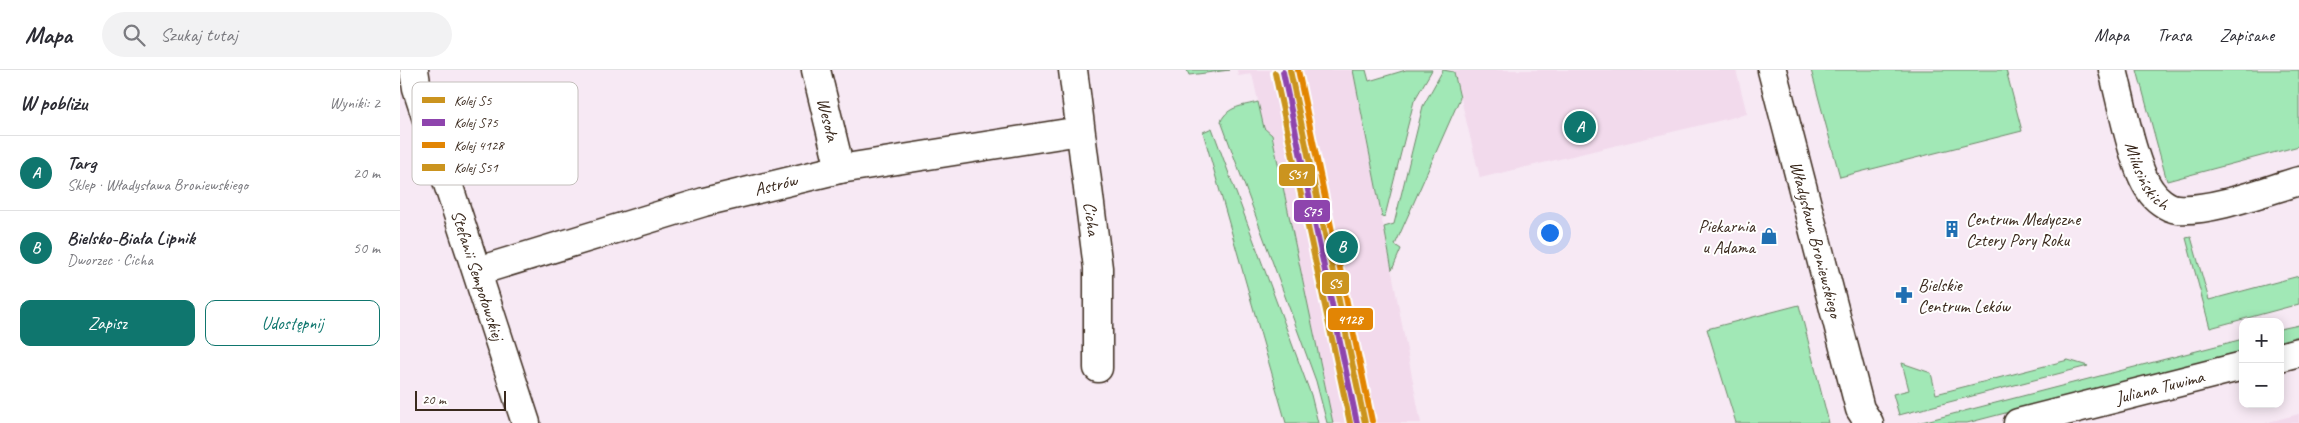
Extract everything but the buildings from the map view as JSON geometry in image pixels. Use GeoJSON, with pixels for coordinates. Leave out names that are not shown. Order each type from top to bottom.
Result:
{"type":"FeatureCollection","features":[{"type":"Feature","properties":{"kind":"street","name":"Wesoła"},"geometry":{"type":"LineString","coordinates":[[816,70],[840,170]]}},
{"type":"Feature","properties":{"kind":"street","name":"Cicha"},"geometry":{"type":"LineString","coordinates":[[1073,70],[1098,268],[1098,368]]}},
{"type":"Feature","properties":{"kind":"street","name":"Władysława Broniewskiego"},"geometry":{"type":"LineString","coordinates":[[1772,70],[1864,416]]}},
{"type":"Feature","properties":{"kind":"street","name":"Milusińskich"},"geometry":{"type":"LineString","coordinates":[[2113,70],[2140,172],[2150,190],[2167,206],[2176,209],[2199,209],[2299,181]]}},
{"type":"Feature","properties":{"kind":"street","name":"Astrów"},"geometry":{"type":"LineString","coordinates":[[478,271],[704,202],[840,170],[1080,131]]}},
{"type":"Feature","properties":{"kind":"street","name":"Stefanii Sempołowskiej"},"geometry":{"type":"LineString","coordinates":[[449,185],[526,423]]}},
{"type":"Feature","properties":{"kind":"street"},"geometry":{"type":"LineString","coordinates":[[2284,356],[2299,352]]}},
{"type":"Feature","properties":{"kind":"street","name":"Juliana Tuwima"},"geometry":{"type":"LineString","coordinates":[[2018,423],[2239,367]]}},
{"type":"Feature","properties":{"kind":"shaded area"},"geometry":{"type":"Polygon","coordinates":[[[1237,70],[1353,70],[1421,423],[1333,423],[1272,135],[1264,128],[1252,74],[1238,76],[1237,70]]]}},
{"type":"Feature","properties":{"kind":"shaded area"},"geometry":{"type":"Polygon","coordinates":[[[1454,70],[1736,70],[1747,114],[1480,178],[1454,70]]]}},
{"type":"Feature","properties":{"kind":"shaded area"},"geometry":{"type":"Polygon","coordinates":[[[2299,414],[2299,423],[2265,423],[2299,414]]]}},
{"type":"Feature","properties":{"kind":"green space"},"geometry":{"type":"Polygon","coordinates":[[[1187,70],[1230,70],[1189,75],[1187,70]]]}},
{"type":"Feature","properties":{"kind":"green space"},"geometry":{"type":"Polygon","coordinates":[[[1353,70],[1366,70],[1369,81],[1406,70],[1432,70],[1414,101],[1385,216],[1382,217],[1353,70]]]}},
{"type":"Feature","properties":{"kind":"green space"},"geometry":{"type":"Polygon","coordinates":[[[1443,70],[1454,72],[1460,98],[1395,245],[1401,249],[1392,270],[1384,227],[1394,224],[1423,106],[1443,70]]]}},
{"type":"Feature","properties":{"kind":"green space"},"geometry":{"type":"Polygon","coordinates":[[[1811,70],[2006,70],[2022,131],[1840,177],[1811,70]]]}},
{"type":"Feature","properties":{"kind":"green space"},"geometry":{"type":"Polygon","coordinates":[[[2137,70],[2299,70],[2299,146],[2167,181],[2137,70]]]}},
{"type":"Feature","properties":{"kind":"green space"},"geometry":{"type":"Polygon","coordinates":[[[1258,102],[1264,128],[1272,135],[1333,423],[1327,423],[1316,381],[1221,121],[1232,109],[1258,102]]]}},
{"type":"Feature","properties":{"kind":"green space"},"geometry":{"type":"Polygon","coordinates":[[[1212,128],[1311,395],[1318,423],[1286,423],[1203,132],[1212,128]]]}},
{"type":"Feature","properties":{"kind":"green space"},"geometry":{"type":"Polygon","coordinates":[[[2191,237],[2209,300],[2299,276],[2299,304],[2247,318],[2239,318],[2239,320],[2210,328],[2186,238],[2191,237]]]}},
{"type":"Feature","properties":{"kind":"green space"},"geometry":{"type":"Polygon","coordinates":[[[1799,305],[1829,423],[1736,423],[1707,329],[1799,305]]]}},
{"type":"Feature","properties":{"kind":"green space"},"geometry":{"type":"Polygon","coordinates":[[[2299,325],[2299,336],[2284,340],[2284,328],[2299,325]]]}},
{"type":"Feature","properties":{"kind":"green space"},"geometry":{"type":"Polygon","coordinates":[[[2239,340],[2239,352],[1967,423],[1918,423],[2239,340]]]}},
{"type":"Feature","properties":{"kind":"green space"},"geometry":{"type":"Polygon","coordinates":[[[2068,360],[2088,366],[1899,415],[1893,394],[1909,390],[1902,363],[1931,373],[1936,394],[2068,360]]]}},
{"type":"Feature","properties":{"kind":"rail line","name":"S5"},"geometry":{"type":"LineString","coordinates":[[1290,70],[1365,423]]}},
{"type":"Feature","properties":{"kind":"rail line","name":"4128"},"geometry":{"type":"LineString","coordinates":[[1298,70],[1372,421]]}},
{"type":"Feature","properties":{"kind":"rail line","name":"S75"},"geometry":{"type":"LineString","coordinates":[[1283,72],[1357,423]]}},
{"type":"Feature","properties":{"kind":"rail line","name":"S51"},"geometry":{"type":"LineString","coordinates":[[1275,73],[1350,423]]}},
{"type":"Feature","properties":{"kind":"place","name":"Targ"},"geometry":{"type":"Point","coordinates":[1580,127]}},
{"type":"Feature","properties":{"kind":"place","name":"Centrum Medyczne Cztery Pory Roku"},"geometry":{"type":"Point","coordinates":[1952,229]}},
{"type":"Feature","properties":{"kind":"place","name":"Piekarnia u Adama"},"geometry":{"type":"Point","coordinates":[1769,236]}},
{"type":"Feature","properties":{"kind":"place","name":"Bielsko-Biała Lipnik"},"geometry":{"type":"Point","coordinates":[1342,247]}},
{"type":"Feature","properties":{"kind":"place","name":"Bielskie Centrum Leków"},"geometry":{"type":"Point","coordinates":[1904,295]}}]}
